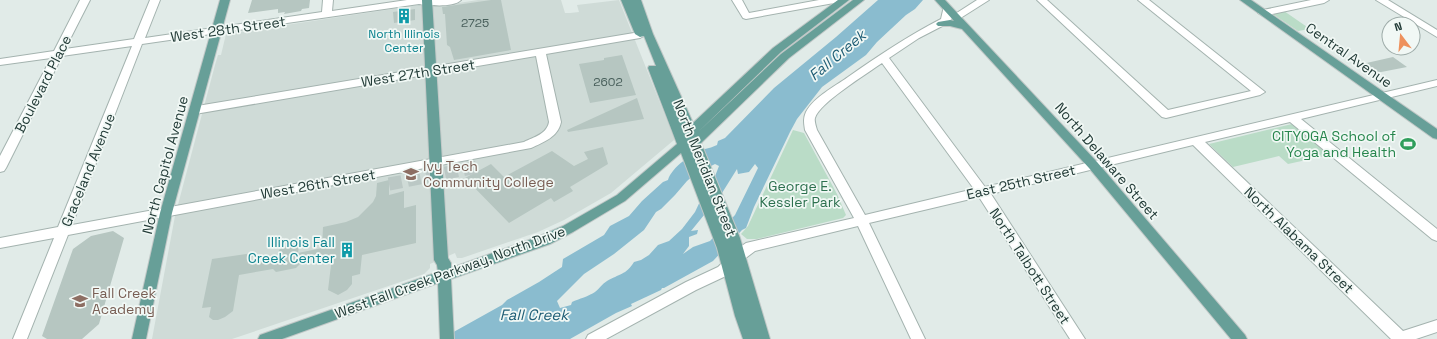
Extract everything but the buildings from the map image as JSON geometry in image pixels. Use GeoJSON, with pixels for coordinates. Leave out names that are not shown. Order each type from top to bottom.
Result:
{"type":"FeatureCollection","features":[{"type":"Feature","properties":{"kind":"main road","name":"North Capitol Avenue"},"geometry":{"type":"LineString","coordinates":[[139,339],[166,213],[225,0]]}},
{"type":"Feature","properties":{"kind":"main road","name":"North Meridian Street"},"geometry":{"type":"LineString","coordinates":[[626,0],[640,35],[691,145],[729,243],[750,339]]}},
{"type":"Feature","properties":{"kind":"main road","name":"North Meridian Street"},"geometry":{"type":"LineString","coordinates":[[636,0],[666,77],[677,97],[691,145]]}},
{"type":"Feature","properties":{"kind":"main road"},"geometry":{"type":"LineString","coordinates":[[691,145],[777,50],[844,0]]}},
{"type":"Feature","properties":{"kind":"main road"},"geometry":{"type":"LineString","coordinates":[[691,145],[785,56],[859,0]]}},
{"type":"Feature","properties":{"kind":"main road","name":"Central Avenue"},"geometry":{"type":"LineString","coordinates":[[1244,0],[1437,135]]}},
{"type":"Feature","properties":{"kind":"main road"},"geometry":{"type":"LineString","coordinates":[[427,1],[440,260],[444,263],[447,339]]}},
{"type":"Feature","properties":{"kind":"main road","name":"North Delaware Street"},"geometry":{"type":"LineString","coordinates":[[944,5],[1093,165],[1240,339]]}},
{"type":"Feature","properties":{"kind":"main road"},"geometry":{"type":"LineString","coordinates":[[941,24],[950,22],[967,28]]}},
{"type":"Feature","properties":{"kind":"main road","name":"West Fall Creek Parkway, North Drive"},"geometry":{"type":"LineString","coordinates":[[265,339],[545,240],[585,220],[621,198],[691,145]]}},
{"type":"Feature","properties":{"kind":"main road","name":"North Meridian Street"},"geometry":{"type":"LineString","coordinates":[[734,261],[763,339]]}},
{"type":"Feature","properties":{"kind":"street","name":"Boulevard Place"},"geometry":{"type":"LineString","coordinates":[[0,168],[85,0]]}},
{"type":"Feature","properties":{"kind":"street","name":"Graceland Avenue"},"geometry":{"type":"LineString","coordinates":[[20,339],[155,0]]}},
{"type":"Feature","properties":{"kind":"street"},"geometry":{"type":"LineString","coordinates":[[327,15],[328,0]]}},
{"type":"Feature","properties":{"kind":"street","name":"West 28th Street"},"geometry":{"type":"LineString","coordinates":[[0,62],[419,1],[434,3],[456,0]]}},
{"type":"Feature","properties":{"kind":"street"},"geometry":{"type":"LineString","coordinates":[[737,0],[746,16],[834,0]]}},
{"type":"Feature","properties":{"kind":"street"},"geometry":{"type":"LineString","coordinates":[[956,17],[984,0]]}},
{"type":"Feature","properties":{"kind":"street"},"geometry":{"type":"LineString","coordinates":[[1042,0],[1166,114],[1260,92],[1143,0]]}},
{"type":"Feature","properties":{"kind":"street"},"geometry":{"type":"LineString","coordinates":[[1263,13],[1324,0]]}},
{"type":"Feature","properties":{"kind":"street"},"geometry":{"type":"LineString","coordinates":[[1381,0],[1437,34]]}},
{"type":"Feature","properties":{"kind":"street","name":"North Delaware Street"},"geometry":{"type":"LineString","coordinates":[[941,24],[946,20],[944,5]]}},
{"type":"Feature","properties":{"kind":"street"},"geometry":{"type":"LineString","coordinates":[[918,339],[862,220],[811,130],[809,119],[813,109],[825,98],[915,36],[941,24]]}},
{"type":"Feature","properties":{"kind":"street","name":"West 27th Street"},"geometry":{"type":"LineString","coordinates":[[195,110],[640,35]]}},
{"type":"Feature","properties":{"kind":"street","name":"West 26th Street"},"geometry":{"type":"LineString","coordinates":[[0,243],[527,145],[539,140],[551,132],[554,128],[555,116],[540,52]]}},
{"type":"Feature","properties":{"kind":"street","name":"North Talbott Street"},"geometry":{"type":"LineString","coordinates":[[883,57],[982,192],[1078,339]]}},
{"type":"Feature","properties":{"kind":"street","name":"East 25th Street"},"geometry":{"type":"LineString","coordinates":[[599,337],[692,286],[723,271],[751,247],[1437,84]]}},
{"type":"Feature","properties":{"kind":"street"},"geometry":{"type":"LineString","coordinates":[[1292,118],[1437,236]]}},
{"type":"Feature","properties":{"kind":"street","name":"North Alabama Street"},"geometry":{"type":"LineString","coordinates":[[1196,141],[1400,339]]}},
{"type":"Feature","properties":{"kind":"street"},"geometry":{"type":"LineString","coordinates":[[1400,339],[1437,326]]}},
{"type":"Feature","properties":{"kind":"shaded area","name":"Ivy Tech Community College"},"geometry":{"type":"Polygon","coordinates":[[[478,0],[561,0],[565,13],[570,13],[579,12],[577,5],[619,0],[674,140],[611,193],[564,220],[538,232],[462,258],[457,258],[455,253],[430,264],[430,268],[424,274],[232,339],[152,339],[175,216],[215,65],[218,55],[221,55],[226,34],[419,5],[439,6],[478,0]]]}},
{"type":"Feature","properties":{"kind":"green space"},"geometry":{"type":"Polygon","coordinates":[[[1284,11],[1310,29],[1298,31],[1273,14],[1284,11]]]}},
{"type":"Feature","properties":{"kind":"green space"},"geometry":{"type":"Polygon","coordinates":[[[1292,124],[1329,155],[1288,164],[1279,156],[1233,167],[1209,144],[1292,124]]]}},
{"type":"Feature","properties":{"kind":"green space","name":"George E. Kessler Park"},"geometry":{"type":"Polygon","coordinates":[[[793,130],[804,133],[837,194],[846,215],[843,218],[757,239],[747,239],[741,234],[748,226],[793,130]]]}},
{"type":"Feature","properties":{"kind":"water","name":"Fall Creek"},"geometry":{"type":"Polygon","coordinates":[[[878,0],[923,0],[915,9],[906,15],[877,42],[866,55],[822,87],[797,119],[754,207],[746,228],[742,230],[713,261],[662,288],[661,290],[631,304],[632,306],[616,313],[570,339],[441,339],[502,305],[507,300],[562,267],[563,259],[604,235],[610,226],[629,216],[642,201],[663,182],[668,180],[670,175],[683,161],[700,151],[717,145],[718,141],[725,138],[774,88],[878,0]],[[715,164],[695,174],[661,209],[656,212],[644,230],[614,254],[584,274],[557,301],[560,308],[571,305],[572,302],[595,292],[607,281],[625,272],[634,262],[649,255],[658,245],[669,241],[682,229],[695,212],[703,195],[712,184],[719,166],[715,164]],[[755,164],[749,172],[738,174],[737,169],[722,193],[691,231],[698,230],[697,234],[689,237],[689,246],[683,254],[693,247],[710,241],[735,215],[758,168],[755,164]]]}},
{"type":"Feature","properties":{"kind":"tunnel"},"geometry":{"type":"LineString","coordinates":[[389,184],[477,167],[480,169]]}},
{"type":"Feature","properties":{"kind":"place","name":"North Illinois Center"},"geometry":{"type":"Point","coordinates":[404,16]}},
{"type":"Feature","properties":{"kind":"place","name":"CITYOGA School of Yoga and Health"},"geometry":{"type":"Point","coordinates":[1408,144]}},
{"type":"Feature","properties":{"kind":"place","name":"Ivy Tech Community College"},"geometry":{"type":"Point","coordinates":[411,174]}},
{"type":"Feature","properties":{"kind":"place","name":"Illinois Fall Creek Center"},"geometry":{"type":"Point","coordinates":[347,250]}},
{"type":"Feature","properties":{"kind":"place","name":"Fall Creek Academy"},"geometry":{"type":"Point","coordinates":[80,301]}}]}
